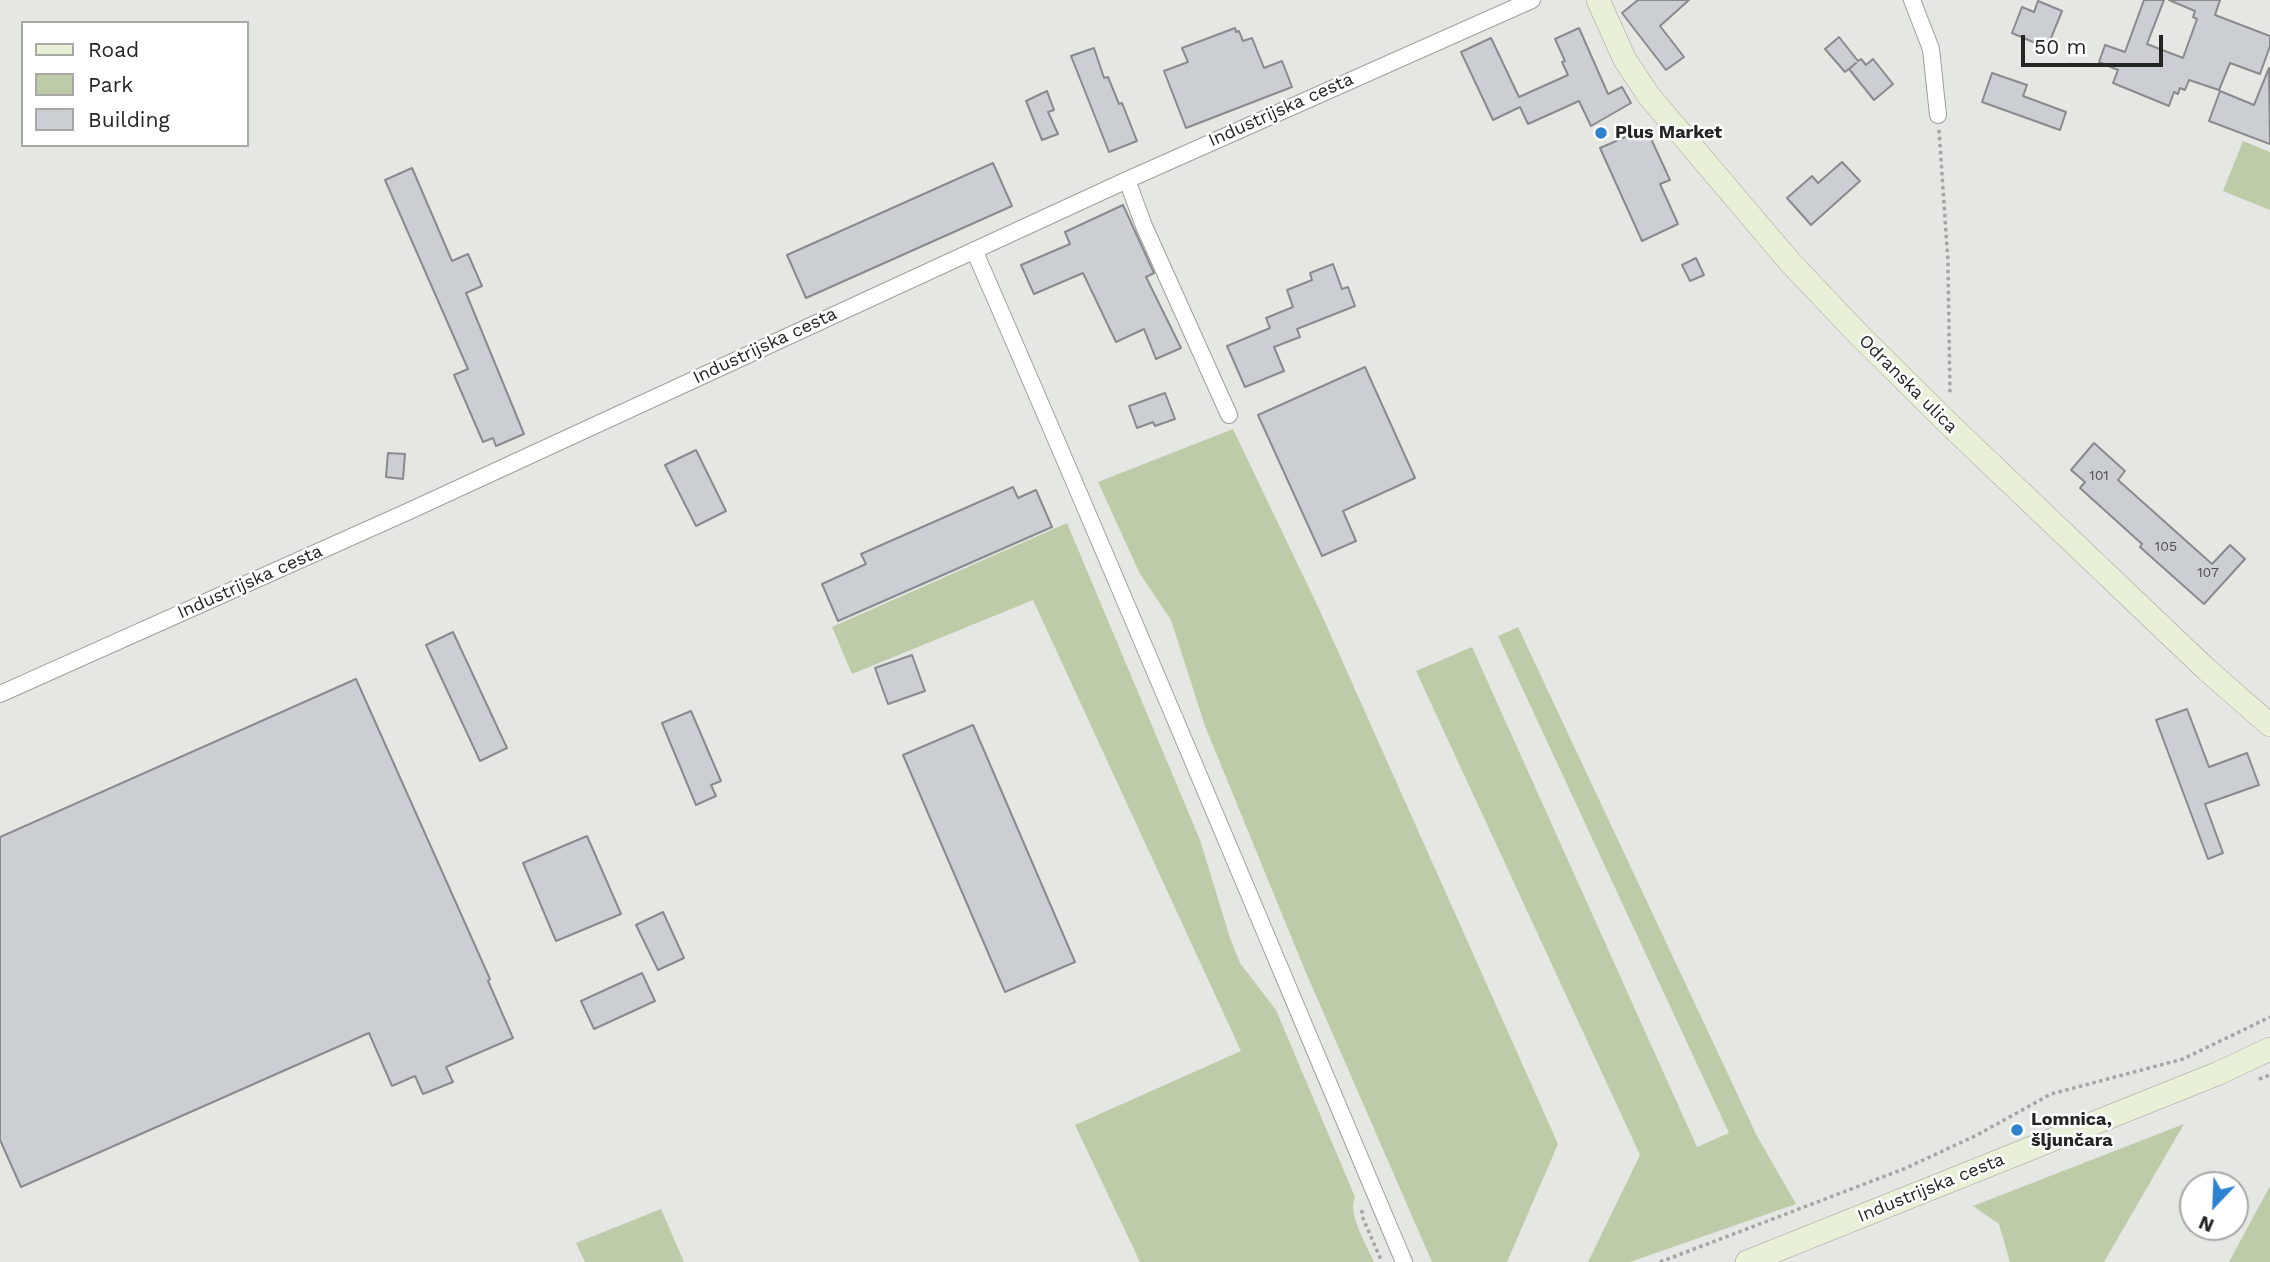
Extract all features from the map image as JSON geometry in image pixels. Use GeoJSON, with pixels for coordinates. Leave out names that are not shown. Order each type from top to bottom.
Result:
{"type":"FeatureCollection","features":[{"type":"Feature","properties":{"kind":"main road","name":"Odranska ulica"},"geometry":{"type":"LineString","coordinates":[[1598,0],[1625,60],[1666,116],[1790,261],[1860,337],[2196,660],[2270,725]]}},
{"type":"Feature","properties":{"kind":"main road","name":"Industrijska cesta"},"geometry":{"type":"LineString","coordinates":[[1747,1262],[2208,1077],[2270,1049]]}},
{"type":"Feature","properties":{"kind":"street","name":"Industrijska cesta"},"geometry":{"type":"LineString","coordinates":[[0,694],[407,512],[1127,180],[1532,0]]}},
{"type":"Feature","properties":{"kind":"street"},"geometry":{"type":"LineString","coordinates":[[1912,0],[1931,49],[1938,116]]}},
{"type":"Feature","properties":{"kind":"street"},"geometry":{"type":"LineString","coordinates":[[1127,180],[1144,226],[1229,415]]}},
{"type":"Feature","properties":{"kind":"street"},"geometry":{"type":"LineString","coordinates":[[974,250],[1083,500],[1404,1262]]}},
{"type":"Feature","properties":{"kind":"path"},"geometry":{"type":"LineString","coordinates":[[1938,116],[1948,262],[1950,425]]}},
{"type":"Feature","properties":{"kind":"path"},"geometry":{"type":"LineString","coordinates":[[1660,1262],[1906,1168],[1977,1135],[2052,1094],[2183,1059],[2270,1017]]}},
{"type":"Feature","properties":{"kind":"green space"},"geometry":{"type":"Polygon","coordinates":[[[2243,141],[2270,152],[2270,210],[2223,191],[2243,141]]]}},
{"type":"Feature","properties":{"kind":"green space"},"geometry":{"type":"Polygon","coordinates":[[[1233,429],[1320,611],[1558,1144],[1507,1262],[1432,1262],[1304,968],[1205,726],[1171,620],[1140,574],[1098,482],[1233,429]]]}},
{"type":"Feature","properties":{"kind":"green space"},"geometry":{"type":"Polygon","coordinates":[[[1067,523],[1200,840],[1240,963],[1276,1010],[1355,1197],[1353,1204],[1356,1220],[1374,1262],[1140,1262],[1075,1125],[1241,1051],[1033,600],[852,674],[832,627],[1067,523]]]}},
{"type":"Feature","properties":{"kind":"green space"},"geometry":{"type":"Polygon","coordinates":[[[1518,627],[1757,1136],[1796,1204],[1630,1262],[1588,1262],[1640,1155],[1416,671],[1472,647],[1697,1147],[1729,1133],[1498,636],[1518,627]]]}},
{"type":"Feature","properties":{"kind":"green space"},"geometry":{"type":"Polygon","coordinates":[[[2184,1124],[2104,1262],[2010,1262],[1999,1224],[1973,1206],[2184,1124]]]}},
{"type":"Feature","properties":{"kind":"green space"},"geometry":{"type":"Polygon","coordinates":[[[2270,1186],[2270,1262],[2229,1262],[2240,1241],[2249,1241],[2249,1225],[2270,1186]]]}},
{"type":"Feature","properties":{"kind":"green space"},"geometry":{"type":"Polygon","coordinates":[[[661,1209],[684,1262],[585,1262],[576,1243],[661,1209]]]}},
{"type":"Feature","properties":{"kind":"building"},"geometry":{"type":"Polygon","coordinates":[[[1638,0],[1689,0],[1660,26],[1684,57],[1666,70],[1622,13],[1638,0]]]}},
{"type":"Feature","properties":{"kind":"building"},"geometry":{"type":"Polygon","coordinates":[[[2144,0],[2164,0],[2147,44],[2183,58],[2197,19],[2193,17],[2195,11],[2169,0],[2220,0],[2215,15],[2270,36],[2270,46],[2260,74],[2230,63],[2219,90],[2189,80],[2185,90],[2180,88],[2178,94],[2174,92],[2169,106],[2113,83],[2118,70],[2099,62],[2105,45],[2125,52],[2144,0]]]}},
{"type":"Feature","properties":{"kind":"building"},"geometry":{"type":"Polygon","coordinates":[[[2038,1],[2062,11],[2047,48],[2012,33],[2022,7],[2034,12],[2038,1]]]}},
{"type":"Feature","properties":{"kind":"building"},"geometry":{"type":"Polygon","coordinates":[[[1235,28],[1243,41],[1252,38],[1264,68],[1282,61],[1292,87],[1186,128],[1164,71],[1188,62],[1182,48],[1235,28]]]}},
{"type":"Feature","properties":{"kind":"building"},"geometry":{"type":"Polygon","coordinates":[[[1579,28],[1608,94],[1622,87],[1631,103],[1591,126],[1579,101],[1528,124],[1520,107],[1493,120],[1461,52],[1491,38],[1519,97],[1568,75],[1555,39],[1579,28]]]}},
{"type":"Feature","properties":{"kind":"building"},"geometry":{"type":"Polygon","coordinates":[[[1839,37],[1858,61],[1861,59],[1866,65],[1873,59],[1893,84],[1874,100],[1849,69],[1856,63],[1845,72],[1825,49],[1839,37]]]}},
{"type":"Feature","properties":{"kind":"building"},"geometry":{"type":"Polygon","coordinates":[[[1094,48],[1104,78],[1108,77],[1119,104],[1122,103],[1137,141],[1109,152],[1071,56],[1094,48]]]}},
{"type":"Feature","properties":{"kind":"building"},"geometry":{"type":"Polygon","coordinates":[[[2269,68],[2270,144],[2209,121],[2220,91],[2254,105],[2269,68]]]}},
{"type":"Feature","properties":{"kind":"building"},"geometry":{"type":"Polygon","coordinates":[[[1992,73],[2027,85],[2023,96],[2066,112],[2060,130],[1982,102],[1992,73]]]}},
{"type":"Feature","properties":{"kind":"building"},"geometry":{"type":"Polygon","coordinates":[[[1047,91],[1054,110],[1048,112],[1058,134],[1042,140],[1026,101],[1047,91]]]}},
{"type":"Feature","properties":{"kind":"building"},"geometry":{"type":"Polygon","coordinates":[[[1646,128],[1670,180],[1660,184],[1678,224],[1642,241],[1600,148],[1646,128]]]}},
{"type":"Feature","properties":{"kind":"building"},"geometry":{"type":"Polygon","coordinates":[[[1842,162],[1860,181],[1811,225],[1787,198],[1812,176],[1818,183],[1842,162]]]}},
{"type":"Feature","properties":{"kind":"building"},"geometry":{"type":"Polygon","coordinates":[[[993,163],[1012,206],[806,298],[787,255],[993,163]]]}},
{"type":"Feature","properties":{"kind":"building"},"geometry":{"type":"Polygon","coordinates":[[[412,168],[452,261],[468,254],[482,286],[466,293],[524,434],[496,446],[493,438],[483,442],[454,375],[468,369],[385,180],[412,168]]]}},
{"type":"Feature","properties":{"kind":"building"},"geometry":{"type":"Polygon","coordinates":[[[1123,205],[1154,273],[1146,277],[1181,348],[1156,359],[1144,329],[1116,342],[1083,273],[1034,294],[1021,265],[1070,244],[1065,232],[1123,205]]]}},
{"type":"Feature","properties":{"kind":"building"},"geometry":{"type":"Polygon","coordinates":[[[1696,258],[1704,275],[1690,281],[1682,265],[1696,258]]]}},
{"type":"Feature","properties":{"kind":"building"},"geometry":{"type":"Polygon","coordinates":[[[1333,264],[1342,289],[1348,287],[1355,306],[1297,329],[1300,337],[1274,347],[1284,371],[1245,387],[1227,346],[1270,328],[1266,318],[1293,307],[1287,290],[1312,280],[1310,273],[1333,264]]]}},
{"type":"Feature","properties":{"kind":"building"},"geometry":{"type":"Polygon","coordinates":[[[1365,367],[1415,478],[1343,511],[1356,541],[1322,556],[1258,415],[1365,367]]]}},
{"type":"Feature","properties":{"kind":"building"},"geometry":{"type":"Polygon","coordinates":[[[1165,393],[1175,419],[1155,426],[1153,422],[1137,428],[1129,406],[1165,393]]]}},
{"type":"Feature","properties":{"kind":"building"},"geometry":{"type":"Polygon","coordinates":[[[2094,443],[2125,471],[2118,480],[2212,564],[2230,545],[2245,559],[2204,604],[2080,488],[2085,482],[2071,470],[2094,443]]]}},
{"type":"Feature","properties":{"kind":"building"},"geometry":{"type":"Polygon","coordinates":[[[696,450],[726,511],[696,526],[665,465],[696,450]]]}},
{"type":"Feature","properties":{"kind":"building"},"geometry":{"type":"Polygon","coordinates":[[[388,453],[405,454],[403,479],[386,477],[388,453]]]}},
{"type":"Feature","properties":{"kind":"building"},"geometry":{"type":"Polygon","coordinates":[[[1013,487],[1018,498],[1036,490],[1052,527],[838,621],[822,584],[866,564],[861,554],[1013,487]]]}},
{"type":"Feature","properties":{"kind":"building"},"geometry":{"type":"Polygon","coordinates":[[[453,632],[507,748],[480,761],[426,645],[453,632]]]}},
{"type":"Feature","properties":{"kind":"building"},"geometry":{"type":"Polygon","coordinates":[[[912,655],[925,691],[888,704],[875,668],[912,655]]]}},
{"type":"Feature","properties":{"kind":"building"},"geometry":{"type":"Polygon","coordinates":[[[356,679],[490,979],[488,981],[513,1038],[446,1067],[453,1082],[423,1094],[415,1076],[392,1086],[369,1033],[21,1187],[0,1140],[0,837],[356,679]]]}},
{"type":"Feature","properties":{"kind":"building"},"geometry":{"type":"Polygon","coordinates":[[[2187,709],[2209,767],[2247,753],[2259,785],[2205,804],[2223,853],[2208,859],[2156,720],[2187,709]]]}},
{"type":"Feature","properties":{"kind":"building"},"geometry":{"type":"Polygon","coordinates":[[[691,711],[721,781],[711,785],[716,796],[696,805],[662,723],[691,711]]]}},
{"type":"Feature","properties":{"kind":"building"},"geometry":{"type":"Polygon","coordinates":[[[973,725],[1075,962],[1005,992],[903,755],[973,725]]]}},
{"type":"Feature","properties":{"kind":"building"},"geometry":{"type":"Polygon","coordinates":[[[587,836],[621,914],[556,941],[523,863],[587,836]]]}},
{"type":"Feature","properties":{"kind":"building"},"geometry":{"type":"Polygon","coordinates":[[[663,912],[684,958],[658,970],[636,925],[663,912]]]}},
{"type":"Feature","properties":{"kind":"building"},"geometry":{"type":"Polygon","coordinates":[[[642,973],[655,1001],[594,1029],[581,1001],[642,973]]]}},
{"type":"Feature","properties":{"kind":"place","name":"Plus Market"},"geometry":{"type":"Point","coordinates":[1601,133]}},
{"type":"Feature","properties":{"kind":"place","name":"Lomnica, šljunčara"},"geometry":{"type":"Point","coordinates":[2017,1130]}}]}
